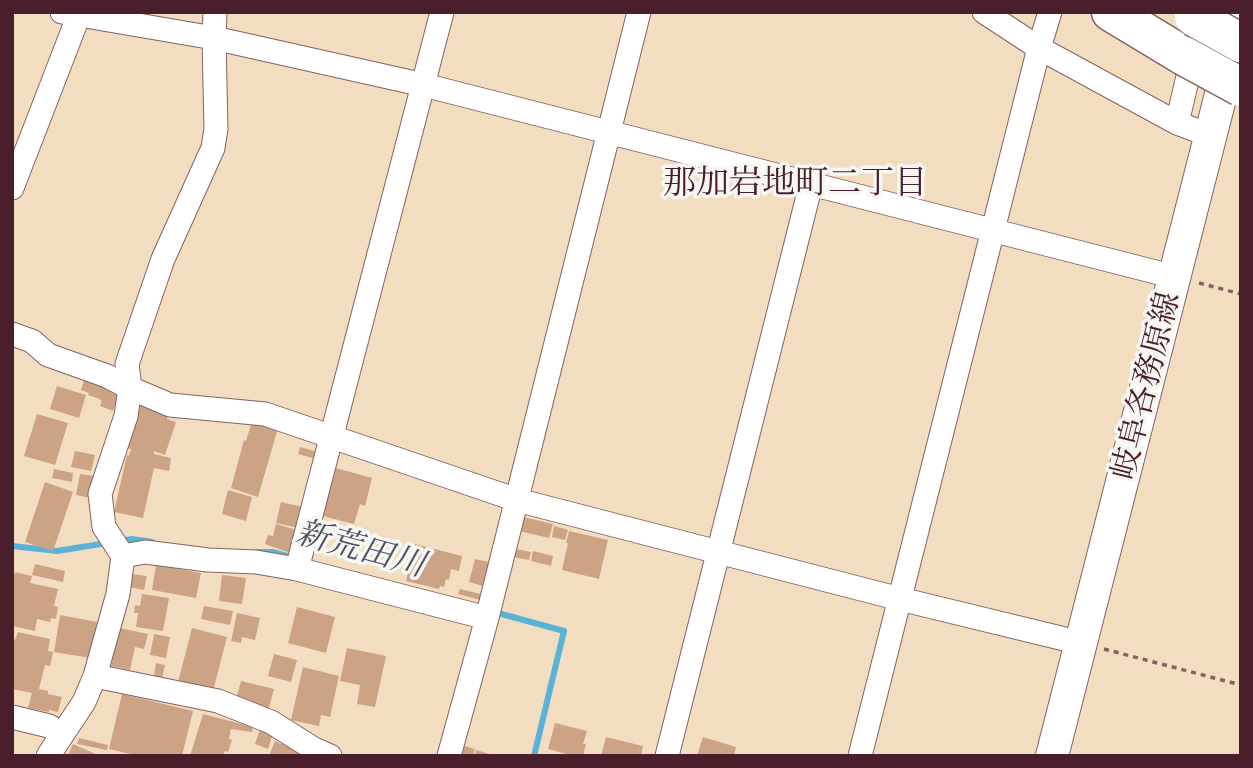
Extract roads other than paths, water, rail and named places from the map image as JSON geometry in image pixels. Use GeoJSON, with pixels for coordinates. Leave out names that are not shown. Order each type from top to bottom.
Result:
{"type":"FeatureCollection","features":[{"type":"Feature","properties":{"kind":"highway"},"geometry":{"type":"LineString","coordinates":[[1111,12],[1241,87]]}},
{"type":"Feature","properties":{"kind":"highway"},"geometry":{"type":"LineString","coordinates":[[1195,14],[1241,43]]}},
{"type":"Feature","properties":{"kind":"main road","name":"岐阜各務原線"},"geometry":{"type":"LineString","coordinates":[[1052,756],[1241,16]]}},
{"type":"Feature","properties":{"kind":"street"},"geometry":{"type":"LineString","coordinates":[[48,756],[84,702],[95,676],[118,594],[123,555],[105,529],[100,494],[126,416],[130,388],[127,364],[163,259],[213,148],[216,129],[215,12]]}},
{"type":"Feature","properties":{"kind":"street"},"geometry":{"type":"LineString","coordinates":[[299,560],[442,12]]}},
{"type":"Feature","properties":{"kind":"street"},"geometry":{"type":"LineString","coordinates":[[449,756],[489,610],[639,12]]}},
{"type":"Feature","properties":{"kind":"street"},"geometry":{"type":"LineString","coordinates":[[984,12],[1039,48],[1177,123],[1209,135]]}},
{"type":"Feature","properties":{"kind":"street"},"geometry":{"type":"LineString","coordinates":[[860,756],[1050,12]]}},
{"type":"Feature","properties":{"kind":"street"},"geometry":{"type":"LineString","coordinates":[[12,188],[74,13],[214,38],[424,85],[1175,277]]}},
{"type":"Feature","properties":{"kind":"street"},"geometry":{"type":"LineString","coordinates":[[1177,123],[1195,14]]}},
{"type":"Feature","properties":{"kind":"street"},"geometry":{"type":"LineString","coordinates":[[667,756],[811,184]]}},
{"type":"Feature","properties":{"kind":"street"},"geometry":{"type":"LineString","coordinates":[[12,334],[32,341],[48,355],[107,376],[170,405],[265,414],[517,500],[1081,643]]}},
{"type":"Feature","properties":{"kind":"street"},"geometry":{"type":"LineString","coordinates":[[123,555],[145,552],[208,561],[299,560],[489,610]]}},
{"type":"Feature","properties":{"kind":"street"},"geometry":{"type":"LineString","coordinates":[[95,676],[218,701],[271,722],[330,756]]}},
{"type":"Feature","properties":{"kind":"street"},"geometry":{"type":"LineString","coordinates":[[12,717],[49,726],[61,734]]}},
{"type":"Feature","properties":{"kind":"waterway","name":"新荒田川"},"geometry":{"type":"LineString","coordinates":[[118,541],[132,539],[152,542]]}},
{"type":"Feature","properties":{"kind":"waterway","name":"新荒田川"},"geometry":{"type":"LineString","coordinates":[[12,546],[57,551],[107,543]]}},
{"type":"Feature","properties":{"kind":"waterway","name":"新荒田川"},"geometry":{"type":"LineString","coordinates":[[257,552],[272,552],[291,557]]}},
{"type":"Feature","properties":{"kind":"waterway","name":"新荒田川"},"geometry":{"type":"LineString","coordinates":[[494,612],[564,631],[534,756]]}},
{"type":"Feature","properties":{"kind":"district","name":"那加岩地町二丁目"},"geometry":{"type":"Point","coordinates":[795,184]}}]}
